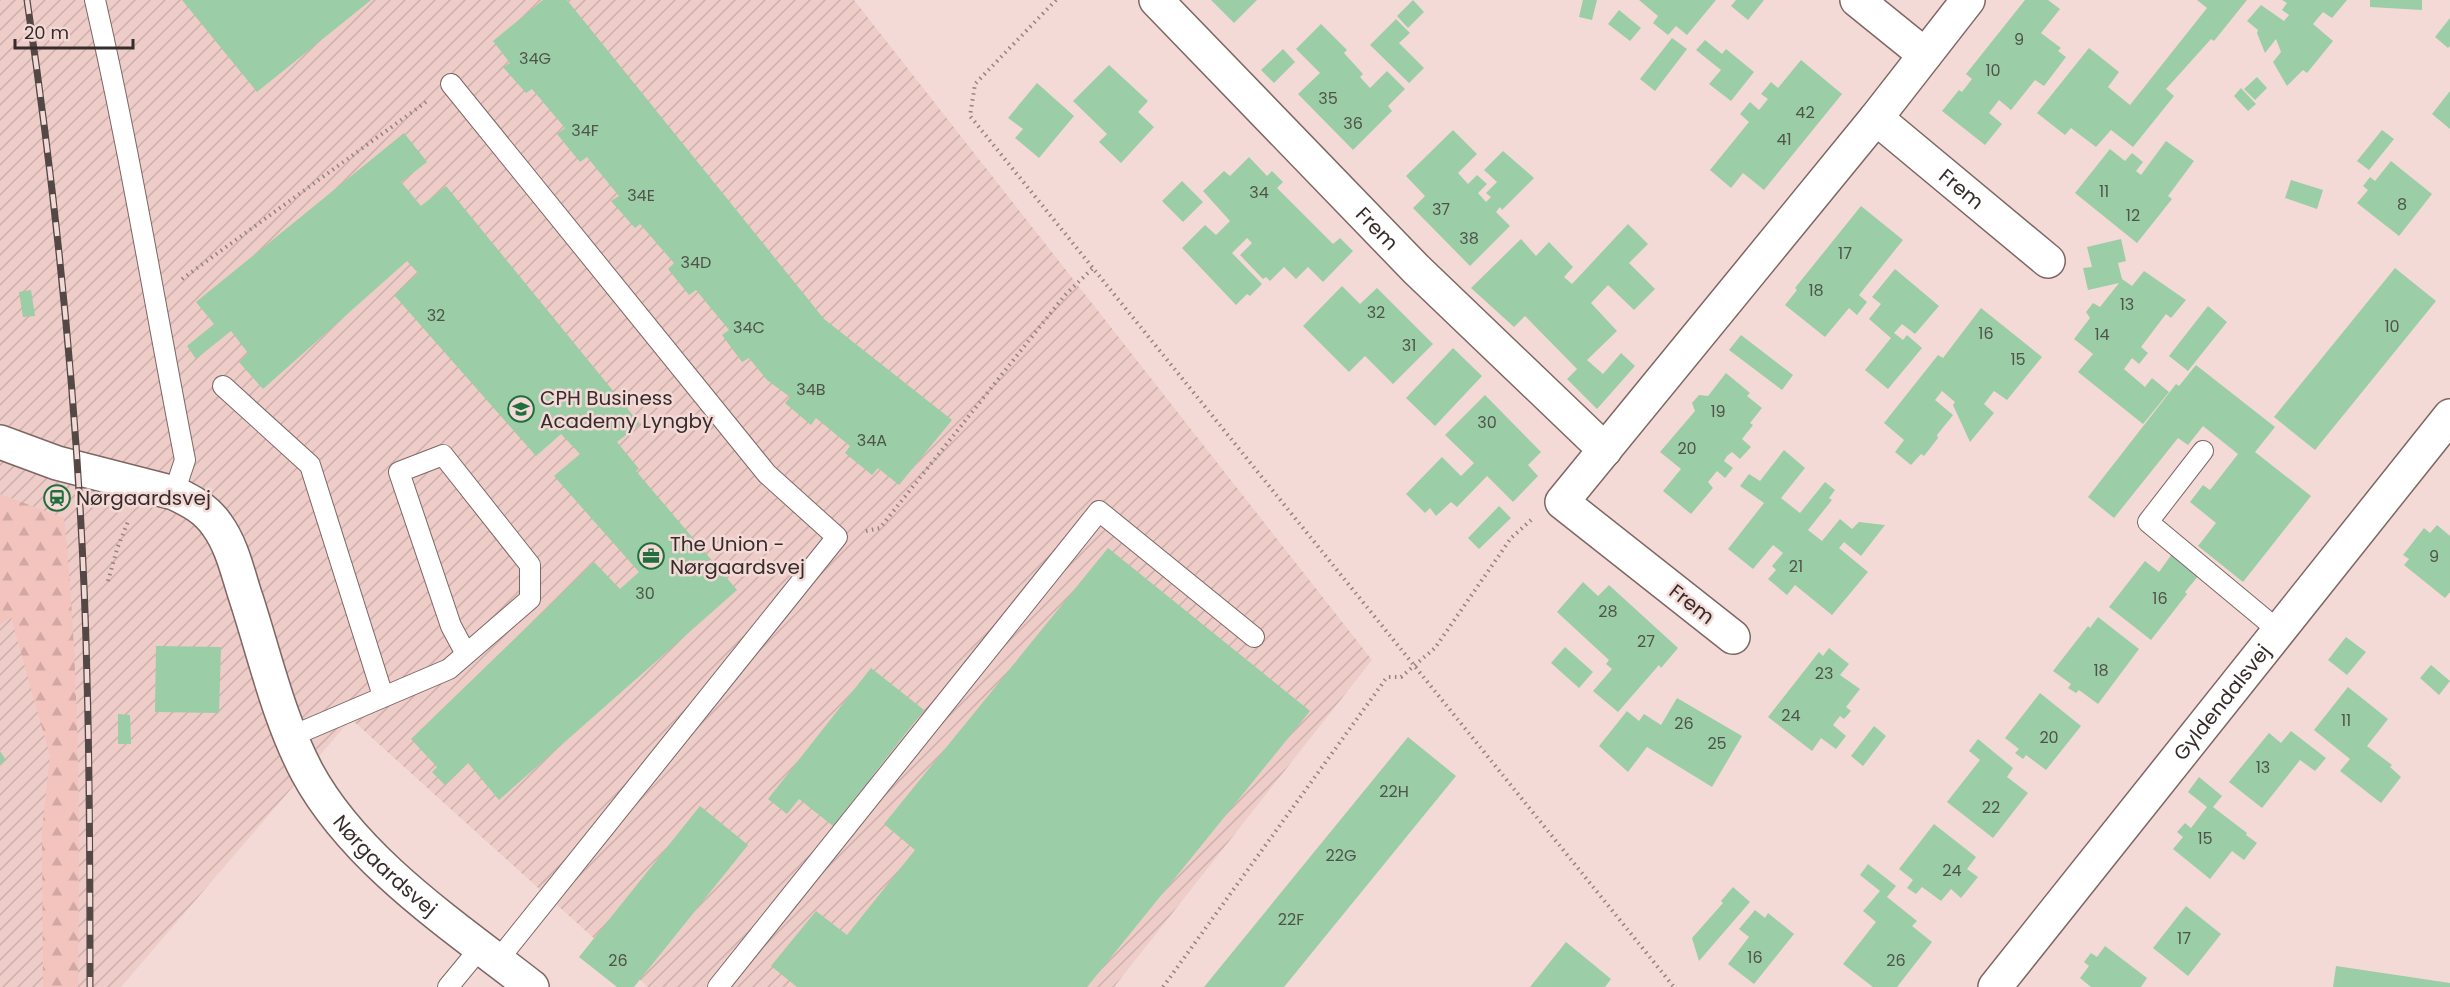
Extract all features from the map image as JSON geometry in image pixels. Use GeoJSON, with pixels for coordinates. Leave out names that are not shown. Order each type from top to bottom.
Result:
{"type":"FeatureCollection","features":[{"type":"Feature","properties":{"kind":"street","name":"Frem"},"geometry":{"type":"LineString","coordinates":[[1156,0],[1416,269],[1605,450]]}},
{"type":"Feature","properties":{"kind":"street"},"geometry":{"type":"LineString","coordinates":[[1857,0],[1925,55]]}},
{"type":"Feature","properties":{"kind":"street"},"geometry":{"type":"LineString","coordinates":[[1562,502],[1876,118],[1968,0]]}},
{"type":"Feature","properties":{"kind":"street","name":"Frem"},"geometry":{"type":"LineString","coordinates":[[1876,118],[2048,261]]}},
{"type":"Feature","properties":{"kind":"street","name":"Gyldendalsvej"},"geometry":{"type":"LineString","coordinates":[[1995,987],[2450,416]]}},
{"type":"Feature","properties":{"kind":"street","name":"Nørgaardsvej"},"geometry":{"type":"LineString","coordinates":[[0,442],[57,463],[174,493],[206,511],[226,540],[292,736],[322,798],[362,845],[406,887],[532,987]]}},
{"type":"Feature","properties":{"kind":"street","name":"Frem"},"geometry":{"type":"LineString","coordinates":[[1562,502],[1733,637]]}},
{"type":"Feature","properties":{"kind":"lane"},"geometry":{"type":"LineString","coordinates":[[95,0],[120,108],[185,460],[174,493]]}},
{"type":"Feature","properties":{"kind":"lane"},"geometry":{"type":"LineString","coordinates":[[448,987],[489,954],[837,537],[767,474],[451,84]]}},
{"type":"Feature","properties":{"kind":"lane"},"geometry":{"type":"LineString","coordinates":[[223,386],[310,465],[383,696]]}},
{"type":"Feature","properties":{"kind":"lane"},"geometry":{"type":"LineString","coordinates":[[2203,451],[2148,522],[2279,631]]}},
{"type":"Feature","properties":{"kind":"lane"},"geometry":{"type":"LineString","coordinates":[[292,736],[449,669],[530,599],[530,565],[443,455],[399,472],[451,627],[466,654]]}},
{"type":"Feature","properties":{"kind":"lane"},"geometry":{"type":"LineString","coordinates":[[718,987],[1099,511],[1254,637]]}},
{"type":"Feature","properties":{"kind":"path"},"geometry":{"type":"LineString","coordinates":[[1056,0],[975,84],[970,116],[1414,664],[1671,986]]}},
{"type":"Feature","properties":{"kind":"path"},"geometry":{"type":"LineString","coordinates":[[154,299],[451,84]]}},
{"type":"Feature","properties":{"kind":"path"},"geometry":{"type":"LineString","coordinates":[[837,537],[880,528],[1065,295],[1093,268]]}},
{"type":"Feature","properties":{"kind":"path"},"geometry":{"type":"LineString","coordinates":[[108,581],[140,484]]}},
{"type":"Feature","properties":{"kind":"path"},"geometry":{"type":"LineString","coordinates":[[1163,987],[1385,680],[1388,677],[1401,677],[1435,648],[1511,538],[1539,513],[1562,502]]}},
{"type":"Feature","properties":{"kind":"shaded area"},"geometry":{"type":"Polygon","coordinates":[[[0,0],[854,0],[1372,660],[1114,987],[648,987],[351,719],[121,987],[0,987],[0,0]]]}},
{"type":"Feature","properties":{"kind":"green space"},"geometry":{"type":"Polygon","coordinates":[[[0,494],[64,518],[73,635],[78,752],[78,987],[43,987],[42,831],[50,756],[11,617],[0,625],[0,494]]]}},
{"type":"Feature","properties":{"kind":"building"},"geometry":{"type":"Polygon","coordinates":[[[182,0],[371,0],[257,92],[182,0]]]}},
{"type":"Feature","properties":{"kind":"building"},"geometry":{"type":"Polygon","coordinates":[[[543,0],[567,0],[824,319],[952,420],[899,485],[878,468],[872,475],[845,453],[850,446],[816,418],[811,425],[785,403],[790,397],[767,380],[749,358],[742,362],[722,335],[729,330],[696,290],[689,295],[668,269],[674,263],[640,224],[635,228],[611,201],[619,196],[587,157],[580,162],[557,134],[565,128],[532,89],[526,93],[503,67],[510,63],[493,41],[543,0]]]}},
{"type":"Feature","properties":{"kind":"building"},"geometry":{"type":"Polygon","coordinates":[[[1211,0],[1257,0],[1234,23],[1211,0]]]}},
{"type":"Feature","properties":{"kind":"building"},"geometry":{"type":"Polygon","coordinates":[[[1413,0],[1424,12],[1408,28],[1397,16],[1413,0]]]}},
{"type":"Feature","properties":{"kind":"building"},"geometry":{"type":"Polygon","coordinates":[[[1583,0],[1597,0],[1592,20],[1579,17],[1583,0]]]}},
{"type":"Feature","properties":{"kind":"building"},"geometry":{"type":"Polygon","coordinates":[[[1639,0],[1716,0],[1687,35],[1676,26],[1668,35],[1653,23],[1658,16],[1639,0]]]}},
{"type":"Feature","properties":{"kind":"building"},"geometry":{"type":"Polygon","coordinates":[[[1736,0],[1764,0],[1748,20],[1731,6],[1736,0]]]}},
{"type":"Feature","properties":{"kind":"building"},"geometry":{"type":"Polygon","coordinates":[[[2025,0],[2048,0],[2060,9],[2041,33],[2061,48],[2058,51],[2066,57],[2044,86],[2035,80],[2011,110],[1999,100],[1989,113],[2002,124],[1985,145],[1942,111],[1959,90],[1962,92],[1972,79],[1966,74],[2025,0]]]}},
{"type":"Feature","properties":{"kind":"building"},"geometry":{"type":"Polygon","coordinates":[[[2197,0],[2247,0],[2214,41],[2211,39],[2166,89],[2174,96],[2133,147],[2111,130],[2096,147],[2071,128],[2065,135],[2037,113],[2089,48],[2119,72],[2108,87],[2130,105],[2207,8],[2197,0]]]}},
{"type":"Feature","properties":{"kind":"building"},"geometry":{"type":"Polygon","coordinates":[[[2282,0],[2347,0],[2332,18],[2323,12],[2313,24],[2333,41],[2307,73],[2303,70],[2287,86],[2273,62],[2281,52],[2276,39],[2265,53],[2257,33],[2258,30],[2247,21],[2261,5],[2284,21],[2289,15],[2282,10],[2287,3],[2282,0]]]}},
{"type":"Feature","properties":{"kind":"building"},"geometry":{"type":"Polygon","coordinates":[[[2370,0],[2422,0],[2422,10],[2370,7],[2370,0]]]}},
{"type":"Feature","properties":{"kind":"building"},"geometry":{"type":"Polygon","coordinates":[[[1619,10],[1641,28],[1630,41],[1608,24],[1619,10]]]}},
{"type":"Feature","properties":{"kind":"building"},"geometry":{"type":"Polygon","coordinates":[[[2450,18],[2450,46],[2448,48],[2435,37],[2450,18]]]}},
{"type":"Feature","properties":{"kind":"building"},"geometry":{"type":"Polygon","coordinates":[[[1396,19],[1410,33],[1399,43],[1424,68],[1409,83],[1370,45],[1396,19]]]}},
{"type":"Feature","properties":{"kind":"building"},"geometry":{"type":"Polygon","coordinates":[[[1321,24],[1347,50],[1344,53],[1363,74],[1360,77],[1370,88],[1387,71],[1405,89],[1388,106],[1392,111],[1353,150],[1298,94],[1320,73],[1296,49],[1321,24]]]}},
{"type":"Feature","properties":{"kind":"building"},"geometry":{"type":"Polygon","coordinates":[[[1672,38],[1687,49],[1655,91],[1640,79],[1672,38]]]}},
{"type":"Feature","properties":{"kind":"building"},"geometry":{"type":"Polygon","coordinates":[[[1705,40],[1722,54],[1726,49],[1754,72],[1731,101],[1709,84],[1721,70],[1696,50],[1705,40]]]}},
{"type":"Feature","properties":{"kind":"building"},"geometry":{"type":"Polygon","coordinates":[[[1283,49],[1295,62],[1274,83],[1261,70],[1283,49]]]}},
{"type":"Feature","properties":{"kind":"building"},"geometry":{"type":"Polygon","coordinates":[[[1801,60],[1842,94],[1764,190],[1743,173],[1731,188],[1710,170],[1749,122],[1740,114],[1750,102],[1759,110],[1768,99],[1761,94],[1771,82],[1778,88],[1801,60]]]}},
{"type":"Feature","properties":{"kind":"building"},"geometry":{"type":"Polygon","coordinates":[[[1109,65],[1148,101],[1138,112],[1154,127],[1121,163],[1099,142],[1107,134],[1073,101],[1109,65]]]}},
{"type":"Feature","properties":{"kind":"building"},"geometry":{"type":"Polygon","coordinates":[[[2257,77],[2267,88],[2255,100],[2244,89],[2257,77]]]}},
{"type":"Feature","properties":{"kind":"building"},"geometry":{"type":"Polygon","coordinates":[[[1037,83],[1074,116],[1039,158],[1015,138],[1023,129],[1008,118],[1037,83]]]}},
{"type":"Feature","properties":{"kind":"building"},"geometry":{"type":"Polygon","coordinates":[[[2241,88],[2256,104],[2248,111],[2234,96],[2241,88]]]}},
{"type":"Feature","properties":{"kind":"building"},"geometry":{"type":"Polygon","coordinates":[[[2450,91],[2450,129],[2432,114],[2450,91]]]}},
{"type":"Feature","properties":{"kind":"building"},"geometry":{"type":"Polygon","coordinates":[[[1453,130],[1477,154],[1458,173],[1468,184],[1477,175],[1487,184],[1478,193],[1486,202],[1491,197],[1486,193],[1497,182],[1484,170],[1503,151],[1534,178],[1502,210],[1500,207],[1496,212],[1510,226],[1470,266],[1413,208],[1425,196],[1406,176],[1453,130]]]}},
{"type":"Feature","properties":{"kind":"building"},"geometry":{"type":"Polygon","coordinates":[[[2382,130],[2394,139],[2369,170],[2357,161],[2382,130]]]}},
{"type":"Feature","properties":{"kind":"building"},"geometry":{"type":"Polygon","coordinates":[[[404,133],[427,162],[401,182],[421,206],[446,186],[640,424],[617,442],[639,469],[636,471],[737,590],[499,800],[468,763],[445,785],[432,772],[437,767],[411,739],[594,562],[620,589],[639,572],[554,476],[580,454],[561,434],[536,456],[394,295],[418,273],[407,261],[263,389],[239,362],[248,353],[231,331],[196,359],[187,346],[214,324],[196,302],[404,133]]]}},
{"type":"Feature","properties":{"kind":"building"},"geometry":{"type":"Polygon","coordinates":[[[2166,141],[2194,161],[2168,196],[2172,199],[2137,243],[2075,193],[2110,149],[2125,161],[2132,153],[2143,162],[2136,171],[2141,175],[2166,141]]]}},
{"type":"Feature","properties":{"kind":"building"},"geometry":{"type":"Polygon","coordinates":[[[1249,157],[1267,176],[1272,171],[1283,182],[1277,188],[1333,244],[1340,238],[1353,251],[1323,282],[1308,267],[1296,279],[1284,267],[1270,281],[1266,277],[1263,279],[1240,255],[1252,243],[1247,238],[1232,253],[1262,284],[1236,305],[1182,248],[1205,225],[1216,235],[1230,221],[1203,191],[1224,171],[1230,176],[1249,157]]]}},
{"type":"Feature","properties":{"kind":"building"},"geometry":{"type":"Polygon","coordinates":[[[2391,161],[2432,194],[2399,236],[2357,203],[2368,190],[2363,186],[2370,177],[2375,181],[2391,161]]]}},
{"type":"Feature","properties":{"kind":"building"},"geometry":{"type":"Polygon","coordinates":[[[2291,180],[2323,190],[2317,209],[2285,198],[2291,180]]]}},
{"type":"Feature","properties":{"kind":"building"},"geometry":{"type":"Polygon","coordinates":[[[1182,181],[1203,202],[1183,222],[1162,201],[1182,181]]]}},
{"type":"Feature","properties":{"kind":"building"},"geometry":{"type":"Polygon","coordinates":[[[1861,206],[1903,240],[1859,295],[1867,302],[1857,315],[1849,308],[1825,337],[1785,305],[1797,290],[1795,288],[1861,206]]]}},
{"type":"Feature","properties":{"kind":"building"},"geometry":{"type":"Polygon","coordinates":[[[1628,224],[1648,244],[1629,263],[1655,289],[1634,310],[1608,285],[1591,303],[1617,331],[1587,360],[1603,374],[1621,353],[1635,366],[1597,409],[1567,379],[1577,369],[1525,316],[1514,327],[1471,288],[1521,239],[1536,256],[1549,242],[1573,267],[1564,277],[1572,284],[1628,224]]]}},
{"type":"Feature","properties":{"kind":"building"},"geometry":{"type":"Polygon","coordinates":[[[2121,239],[2126,261],[2118,263],[2122,279],[2132,286],[2144,271],[2186,300],[2171,318],[2166,314],[2141,347],[2148,353],[2139,364],[2132,358],[2124,369],[2145,387],[2152,378],[2169,392],[2143,424],[2078,372],[2093,354],[2074,339],[2090,318],[2086,312],[2093,303],[2100,307],[2119,283],[2088,290],[2083,268],[2092,267],[2087,247],[2121,239]]]}},
{"type":"Feature","properties":{"kind":"building"},"geometry":{"type":"Polygon","coordinates":[[[2395,268],[2436,301],[2315,450],[2274,417],[2395,268]]]}},
{"type":"Feature","properties":{"kind":"building"},"geometry":{"type":"Polygon","coordinates":[[[1895,269],[1939,306],[1915,334],[1902,324],[1894,333],[1903,340],[1907,335],[1922,348],[1888,389],[1865,370],[1891,338],[1869,319],[1881,304],[1872,297],[1895,269]]]}},
{"type":"Feature","properties":{"kind":"building"},"geometry":{"type":"Polygon","coordinates":[[[1342,286],[1360,304],[1377,288],[1433,344],[1393,384],[1365,356],[1349,372],[1303,326],[1342,286]]]}},
{"type":"Feature","properties":{"kind":"building"},"geometry":{"type":"Polygon","coordinates":[[[31,290],[35,316],[23,317],[19,292],[31,290]]]}},
{"type":"Feature","properties":{"kind":"building"},"geometry":{"type":"Polygon","coordinates":[[[2208,306],[2227,322],[2188,371],[2169,356],[2208,306]]]}},
{"type":"Feature","properties":{"kind":"building"},"geometry":{"type":"Polygon","coordinates":[[[1981,308],[2042,357],[2007,400],[1994,391],[1984,404],[1994,413],[1970,442],[1953,405],[1955,402],[1942,391],[1935,400],[1953,415],[1924,456],[1921,454],[1911,465],[1895,452],[1904,440],[1884,423],[1938,355],[1943,358],[1981,308]]]}},
{"type":"Feature","properties":{"kind":"building"},"geometry":{"type":"Polygon","coordinates":[[[1741,335],[1793,375],[1782,390],[1729,350],[1741,335]]]}},
{"type":"Feature","properties":{"kind":"building"},"geometry":{"type":"Polygon","coordinates":[[[1453,348],[1482,376],[1435,426],[1406,398],[1453,348]]]}},
{"type":"Feature","properties":{"kind":"building"},"geometry":{"type":"Polygon","coordinates":[[[2196,365],[2275,427],[2255,452],[2311,496],[2243,582],[2198,546],[2216,523],[2190,502],[2203,485],[2210,490],[2238,454],[2203,426],[2188,445],[2178,438],[2114,518],[2088,497],[2176,384],[2179,386],[2196,365]]]}},
{"type":"Feature","properties":{"kind":"building"},"geometry":{"type":"Polygon","coordinates":[[[1726,373],[1750,393],[1747,396],[1762,408],[1750,423],[1753,425],[1742,439],[1751,447],[1740,459],[1732,452],[1727,456],[1724,461],[1733,468],[1725,478],[1717,471],[1708,482],[1713,488],[1691,514],[1663,491],[1681,469],[1660,452],[1695,411],[1692,403],[1699,395],[1708,396],[1726,373]]]}},
{"type":"Feature","properties":{"kind":"building"},"geometry":{"type":"Polygon","coordinates":[[[1485,395],[1541,452],[1528,465],[1538,476],[1513,502],[1487,476],[1457,507],[1451,502],[1436,516],[1430,508],[1425,513],[1406,494],[1442,457],[1461,476],[1474,463],[1445,435],[1485,395]]]}},
{"type":"Feature","properties":{"kind":"building"},"geometry":{"type":"Polygon","coordinates":[[[1784,450],[1805,468],[1781,498],[1800,513],[1825,482],[1835,490],[1829,498],[1832,500],[1808,530],[1822,541],[1840,519],[1852,529],[1859,522],[1885,525],[1861,556],[1844,542],[1839,548],[1868,572],[1832,615],[1795,585],[1787,595],[1768,579],[1776,570],[1772,566],[1783,553],[1773,545],[1753,569],[1728,549],[1764,503],[1740,486],[1749,474],[1760,481],[1784,450]]]}},
{"type":"Feature","properties":{"kind":"building"},"geometry":{"type":"Polygon","coordinates":[[[1499,506],[1511,518],[1479,549],[1468,538],[1499,506]]]}},
{"type":"Feature","properties":{"kind":"building"},"geometry":{"type":"Polygon","coordinates":[[[2437,525],[2450,536],[2450,592],[2445,598],[2404,565],[2409,559],[2403,555],[2424,528],[2430,533],[2437,525]]]}},
{"type":"Feature","properties":{"kind":"building"},"geometry":{"type":"Polygon","coordinates":[[[1108,548],[1310,711],[1087,987],[797,987],[771,966],[816,911],[847,935],[915,850],[884,824],[1108,548]]]}},
{"type":"Feature","properties":{"kind":"building"},"geometry":{"type":"Polygon","coordinates":[[[2172,554],[2199,575],[2151,640],[2109,607],[2145,561],[2159,572],[2172,554]]]}},
{"type":"Feature","properties":{"kind":"building"},"geometry":{"type":"Polygon","coordinates":[[[1583,582],[1598,596],[1609,585],[1678,648],[1661,668],[1659,665],[1618,712],[1593,691],[1612,669],[1606,664],[1609,660],[1557,612],[1583,582]]]}},
{"type":"Feature","properties":{"kind":"building"},"geometry":{"type":"Polygon","coordinates":[[[2098,617],[2139,649],[2098,704],[2079,690],[2076,693],[2068,688],[2071,684],[2053,671],[2088,626],[2090,628],[2098,617]]]}},
{"type":"Feature","properties":{"kind":"building"},"geometry":{"type":"Polygon","coordinates":[[[2346,637],[2366,652],[2347,675],[2328,660],[2346,637]]]}},
{"type":"Feature","properties":{"kind":"building"},"geometry":{"type":"Polygon","coordinates":[[[156,646],[221,647],[219,713],[155,712],[156,646]]]}},
{"type":"Feature","properties":{"kind":"building"},"geometry":{"type":"Polygon","coordinates":[[[1565,647],[1593,672],[1579,688],[1551,663],[1565,647]]]}},
{"type":"Feature","properties":{"kind":"building"},"geometry":{"type":"Polygon","coordinates":[[[1829,648],[1849,664],[1840,675],[1860,689],[1846,707],[1851,711],[1844,719],[1840,716],[1833,725],[1846,736],[1836,749],[1821,738],[1812,751],[1768,717],[1819,652],[1823,656],[1829,648]]]}},
{"type":"Feature","properties":{"kind":"building"},"geometry":{"type":"Polygon","coordinates":[[[2431,665],[2450,681],[2439,695],[2420,678],[2431,665]]]}},
{"type":"Feature","properties":{"kind":"building"},"geometry":{"type":"Polygon","coordinates":[[[871,668],[924,710],[833,826],[799,799],[787,814],[768,799],[871,668]]]}},
{"type":"Feature","properties":{"kind":"building"},"geometry":{"type":"Polygon","coordinates":[[[2348,687],[2388,719],[2367,746],[2392,765],[2390,767],[2401,777],[2381,803],[2340,771],[2350,759],[2314,730],[2348,687]]]}},
{"type":"Feature","properties":{"kind":"building"},"geometry":{"type":"Polygon","coordinates":[[[2040,693],[2081,726],[2046,770],[2026,755],[2023,759],[2015,753],[2019,749],[2005,738],[2040,693]]]}},
{"type":"Feature","properties":{"kind":"building"},"geometry":{"type":"Polygon","coordinates":[[[1677,698],[1742,736],[1712,787],[1647,747],[1628,772],[1599,746],[1627,711],[1639,721],[1644,714],[1661,725],[1677,698]]]}},
{"type":"Feature","properties":{"kind":"building"},"geometry":{"type":"Polygon","coordinates":[[[118,714],[130,715],[131,744],[118,744],[118,714]]]}},
{"type":"Feature","properties":{"kind":"building"},"geometry":{"type":"Polygon","coordinates":[[[1874,726],[1886,736],[1863,766],[1851,756],[1874,726]]]}},
{"type":"Feature","properties":{"kind":"building"},"geometry":{"type":"Polygon","coordinates":[[[2291,731],[2326,758],[2315,771],[2300,760],[2262,808],[2229,782],[2269,733],[2281,743],[2291,731]]]}},
{"type":"Feature","properties":{"kind":"building"},"geometry":{"type":"Polygon","coordinates":[[[1408,737],[1456,776],[1284,987],[1204,987],[1408,737]]]}},
{"type":"Feature","properties":{"kind":"building"},"geometry":{"type":"Polygon","coordinates":[[[1978,739],[2013,768],[2007,777],[2028,793],[1993,838],[1947,802],[1980,760],[1969,751],[1978,739]]]}},
{"type":"Feature","properties":{"kind":"building"},"geometry":{"type":"Polygon","coordinates":[[[0,751],[6,760],[0,765],[0,751]]]}},
{"type":"Feature","properties":{"kind":"building"},"geometry":{"type":"Polygon","coordinates":[[[2199,777],[2222,796],[2213,807],[2257,843],[2244,860],[2232,851],[2210,879],[2173,849],[2183,837],[2177,832],[2185,823],[2191,828],[2207,807],[2188,792],[2199,777]]]}},
{"type":"Feature","properties":{"kind":"building"},"geometry":{"type":"Polygon","coordinates":[[[700,806],[748,845],[634,987],[617,987],[579,957],[700,806]]]}},
{"type":"Feature","properties":{"kind":"building"},"geometry":{"type":"Polygon","coordinates":[[[1934,824],[1976,857],[1967,869],[1978,877],[1961,898],[1951,889],[1941,901],[1922,887],[1916,894],[1907,888],[1913,880],[1899,869],[1934,824]]]}},
{"type":"Feature","properties":{"kind":"building"},"geometry":{"type":"Polygon","coordinates":[[[1868,864],[1896,886],[1887,897],[1917,921],[1912,926],[1932,942],[1897,987],[1873,987],[1843,964],[1876,922],[1863,911],[1880,891],[1860,875],[1868,864]]]}},
{"type":"Feature","properties":{"kind":"building"},"geometry":{"type":"Polygon","coordinates":[[[1733,887],[1750,902],[1699,961],[1692,938],[1723,903],[1721,901],[1733,887]]]}},
{"type":"Feature","properties":{"kind":"building"},"geometry":{"type":"Polygon","coordinates":[[[2186,906],[2221,934],[2188,976],[2153,948],[2186,906]]]}},
{"type":"Feature","properties":{"kind":"building"},"geometry":{"type":"Polygon","coordinates":[[[1755,910],[1765,918],[1768,913],[1794,934],[1754,984],[1728,964],[1749,937],[1739,929],[1755,910]]]}},
{"type":"Feature","properties":{"kind":"building"},"geometry":{"type":"Polygon","coordinates":[[[1566,942],[1611,979],[1605,987],[1530,987],[1566,942]]]}},
{"type":"Feature","properties":{"kind":"building"},"geometry":{"type":"Polygon","coordinates":[[[2105,946],[2147,978],[2141,987],[2091,987],[2080,978],[2089,966],[2084,962],[2091,953],[2097,957],[2105,946]]]}},
{"type":"Feature","properties":{"kind":"building"},"geometry":{"type":"Polygon","coordinates":[[[2336,966],[2450,983],[2450,987],[2333,987],[2336,966]]]}},
{"type":"Feature","properties":{"kind":"railway"},"geometry":{"type":"LineString","coordinates":[[27,0],[50,169],[75,424],[88,717],[90,987]]}},
{"type":"Feature","properties":{"kind":"place","name":"CPH Business Academy Lyngby"},"geometry":{"type":"Point","coordinates":[521,409]}},
{"type":"Feature","properties":{"kind":"place","name":"Nørgaardsvej"},"geometry":{"type":"Point","coordinates":[57,498]}},
{"type":"Feature","properties":{"kind":"place","name":"The Union - Nørgaardsvej"},"geometry":{"type":"Point","coordinates":[651,556]}}]}
